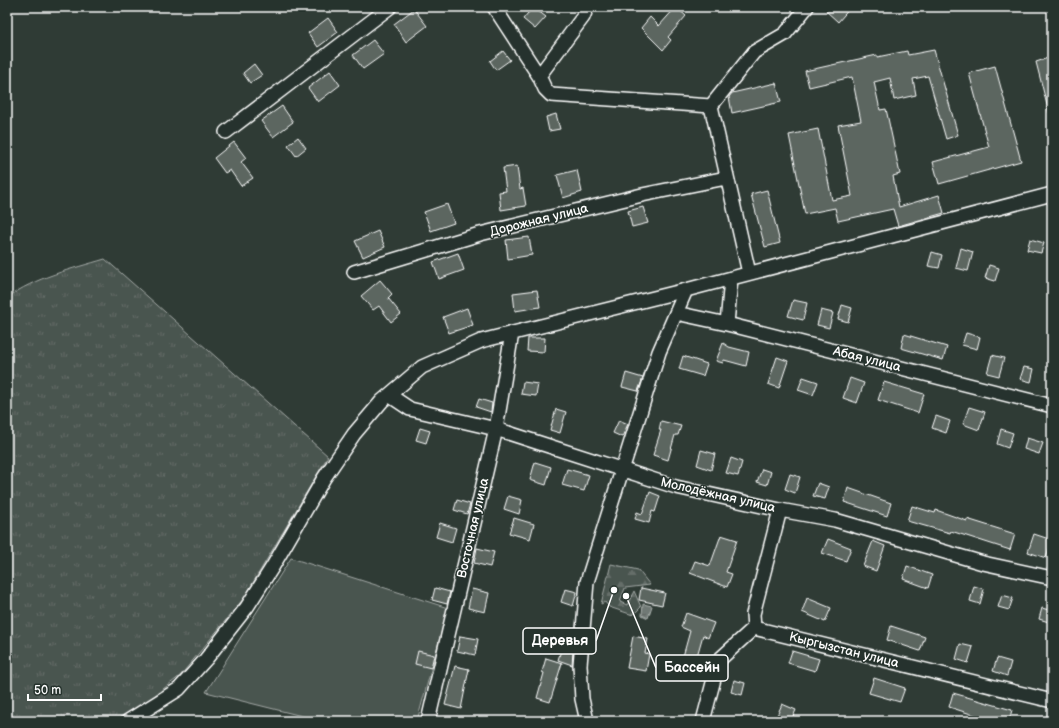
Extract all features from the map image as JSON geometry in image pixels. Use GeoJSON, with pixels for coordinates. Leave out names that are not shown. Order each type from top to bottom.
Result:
{"type":"FeatureCollection","features":[{"type":"Feature","properties":{"kind":"street"},"geometry":{"type":"LineString","coordinates":[[226,132],[390,7]]}},
{"type":"Feature","properties":{"kind":"street"},"geometry":{"type":"LineString","coordinates":[[494,7],[539,76],[545,89],[551,95],[561,97],[711,106]]}},
{"type":"Feature","properties":{"kind":"street"},"geometry":{"type":"LineString","coordinates":[[539,76],[583,17],[587,7]]}},
{"type":"Feature","properties":{"kind":"street"},"geometry":{"type":"LineString","coordinates":[[711,106],[754,52],[785,34],[807,7]]}},
{"type":"Feature","properties":{"kind":"street"},"geometry":{"type":"LineString","coordinates":[[711,106],[726,178],[749,273]]}},
{"type":"Feature","properties":{"kind":"street","name":"Дорожная улица"},"geometry":{"type":"LineString","coordinates":[[354,272],[480,234],[642,195],[726,178]]}},
{"type":"Feature","properties":{"kind":"street"},"geometry":{"type":"LineString","coordinates":[[128,721],[179,689],[206,659],[247,607],[273,566],[324,478],[354,434],[382,401],[422,367],[481,341],[686,290],[1052,194]]}},
{"type":"Feature","properties":{"kind":"street"},"geometry":{"type":"LineString","coordinates":[[727,324],[731,278]]}},
{"type":"Feature","properties":{"kind":"street"},"geometry":{"type":"LineString","coordinates":[[587,721],[582,699],[580,665],[587,582],[659,352],[686,290]]}},
{"type":"Feature","properties":{"kind":"street","name":"Абая улица"},"geometry":{"type":"LineString","coordinates":[[676,313],[727,324],[1052,406]]}},
{"type":"Feature","properties":{"kind":"street","name":"Восточная улица"},"geometry":{"type":"LineString","coordinates":[[428,721],[496,429],[512,333]]}},
{"type":"Feature","properties":{"kind":"street","name":"Молодёжная улица"},"geometry":{"type":"LineString","coordinates":[[389,395],[410,409],[496,429],[676,487],[780,510],[835,520],[983,563],[1052,578]]}},
{"type":"Feature","properties":{"kind":"street"},"geometry":{"type":"LineString","coordinates":[[703,721],[718,660],[754,628],[753,614],[780,510]]}},
{"type":"Feature","properties":{"kind":"street","name":"Кыргызстан улица"},"geometry":{"type":"LineString","coordinates":[[754,628],[1052,701]]}},
{"type":"Feature","properties":{"kind":"green space"},"geometry":{"type":"Polygon","coordinates":[[[105,259],[328,456],[244,598],[180,676],[137,709],[111,721],[7,721],[7,298],[29,284],[67,270],[105,259]]]}},
{"type":"Feature","properties":{"kind":"green space"},"geometry":{"type":"Polygon","coordinates":[[[291,558],[448,608],[417,721],[322,721],[206,692],[291,558]]]}},
{"type":"Feature","properties":{"kind":"green space"},"geometry":{"type":"Polygon","coordinates":[[[611,564],[638,570],[650,585],[625,588],[620,602],[627,605],[634,591],[641,607],[633,615],[609,607],[605,602],[601,604],[611,564]]]}},
{"type":"Feature","properties":{"kind":"water"},"geometry":{"type":"Polygon","coordinates":[[[643,604],[652,606],[648,618],[642,615],[643,604]]]}},
{"type":"Feature","properties":{"kind":"building"},"geometry":{"type":"Polygon","coordinates":[[[533,7],[546,17],[535,29],[523,19],[533,7]]]}},
{"type":"Feature","properties":{"kind":"building"},"geometry":{"type":"Polygon","coordinates":[[[676,7],[686,16],[668,37],[671,40],[663,50],[641,28],[650,17],[659,26],[676,7]]]}},
{"type":"Feature","properties":{"kind":"building"},"geometry":{"type":"Polygon","coordinates":[[[830,7],[851,7],[838,22],[826,11],[830,7]]]}},
{"type":"Feature","properties":{"kind":"building"},"geometry":{"type":"Polygon","coordinates":[[[414,9],[427,26],[406,42],[394,24],[414,9]]]}},
{"type":"Feature","properties":{"kind":"building"},"geometry":{"type":"Polygon","coordinates":[[[328,18],[338,32],[318,47],[308,33],[328,18]]]}},
{"type":"Feature","properties":{"kind":"building"},"geometry":{"type":"Polygon","coordinates":[[[373,40],[384,54],[363,69],[353,55],[373,40]]]}},
{"type":"Feature","properties":{"kind":"building"},"geometry":{"type":"Polygon","coordinates":[[[934,50],[958,135],[946,139],[928,76],[913,79],[916,95],[894,100],[890,78],[874,82],[880,110],[886,109],[900,174],[893,176],[899,207],[939,195],[944,213],[898,226],[893,209],[838,221],[835,208],[805,214],[789,135],[818,129],[832,200],[852,196],[838,125],[861,121],[852,77],[809,87],[805,71],[877,55],[877,57],[907,51],[908,55],[934,50]]]}},
{"type":"Feature","properties":{"kind":"building"},"geometry":{"type":"Polygon","coordinates":[[[503,51],[510,60],[496,70],[490,61],[503,51]]]}},
{"type":"Feature","properties":{"kind":"building"},"geometry":{"type":"Polygon","coordinates":[[[1048,58],[1052,72],[1052,113],[1049,113],[1036,62],[1048,58]]]}},
{"type":"Feature","properties":{"kind":"building"},"geometry":{"type":"Polygon","coordinates":[[[254,64],[262,75],[250,83],[243,73],[254,64]]]}},
{"type":"Feature","properties":{"kind":"building"},"geometry":{"type":"Polygon","coordinates":[[[995,66],[1021,161],[939,184],[933,162],[989,147],[969,73],[995,66]]]}},
{"type":"Feature","properties":{"kind":"building"},"geometry":{"type":"Polygon","coordinates":[[[330,71],[340,85],[318,102],[308,88],[330,71]]]}},
{"type":"Feature","properties":{"kind":"building"},"geometry":{"type":"Polygon","coordinates":[[[776,83],[781,102],[732,113],[729,97],[732,93],[776,83]]]}},
{"type":"Feature","properties":{"kind":"building"},"geometry":{"type":"Polygon","coordinates":[[[282,106],[293,122],[273,137],[261,121],[282,106]]]}},
{"type":"Feature","properties":{"kind":"building"},"geometry":{"type":"Polygon","coordinates":[[[556,114],[560,129],[549,131],[546,117],[556,114]]]}},
{"type":"Feature","properties":{"kind":"building"},"geometry":{"type":"Polygon","coordinates":[[[298,137],[306,148],[296,156],[288,145],[298,137]]]}},
{"type":"Feature","properties":{"kind":"building"},"geometry":{"type":"Polygon","coordinates":[[[234,142],[246,158],[241,162],[253,178],[241,186],[230,170],[225,173],[214,158],[234,142]]]}},
{"type":"Feature","properties":{"kind":"building"},"geometry":{"type":"Polygon","coordinates":[[[517,166],[520,189],[523,188],[526,206],[501,210],[499,192],[506,191],[503,168],[517,166]]]}},
{"type":"Feature","properties":{"kind":"building"},"geometry":{"type":"Polygon","coordinates":[[[577,170],[582,192],[563,198],[557,175],[577,170]]]}},
{"type":"Feature","properties":{"kind":"building"},"geometry":{"type":"Polygon","coordinates":[[[767,190],[780,243],[765,247],[751,194],[767,190]]]}},
{"type":"Feature","properties":{"kind":"building"},"geometry":{"type":"Polygon","coordinates":[[[447,204],[454,223],[431,231],[424,212],[447,204]]]}},
{"type":"Feature","properties":{"kind":"building"},"geometry":{"type":"Polygon","coordinates":[[[643,207],[648,223],[632,227],[628,211],[643,207]]]}},
{"type":"Feature","properties":{"kind":"building"},"geometry":{"type":"Polygon","coordinates":[[[378,231],[385,247],[363,257],[355,241],[378,231]]]}},
{"type":"Feature","properties":{"kind":"building"},"geometry":{"type":"Polygon","coordinates":[[[529,237],[532,255],[508,259],[506,240],[529,237]]]}},
{"type":"Feature","properties":{"kind":"building"},"geometry":{"type":"Polygon","coordinates":[[[1030,239],[1044,243],[1041,253],[1027,250],[1030,239]]]}},
{"type":"Feature","properties":{"kind":"building"},"geometry":{"type":"Polygon","coordinates":[[[961,248],[973,252],[968,271],[956,268],[961,248]]]}},
{"type":"Feature","properties":{"kind":"building"},"geometry":{"type":"Polygon","coordinates":[[[932,252],[942,255],[939,268],[928,266],[932,252]]]}},
{"type":"Feature","properties":{"kind":"building"},"geometry":{"type":"Polygon","coordinates":[[[458,253],[464,270],[439,279],[433,262],[458,253]]]}},
{"type":"Feature","properties":{"kind":"building"},"geometry":{"type":"Polygon","coordinates":[[[989,265],[999,268],[995,281],[985,278],[989,265]]]}},
{"type":"Feature","properties":{"kind":"building"},"geometry":{"type":"Polygon","coordinates":[[[380,280],[392,294],[388,298],[401,314],[391,322],[379,306],[373,310],[361,296],[380,280]]]}},
{"type":"Feature","properties":{"kind":"building"},"geometry":{"type":"Polygon","coordinates":[[[537,290],[540,307],[515,311],[513,293],[537,290]]]}},
{"type":"Feature","properties":{"kind":"building"},"geometry":{"type":"Polygon","coordinates":[[[793,300],[807,303],[803,320],[788,316],[793,300]]]}},
{"type":"Feature","properties":{"kind":"building"},"geometry":{"type":"Polygon","coordinates":[[[842,305],[852,308],[848,322],[838,319],[842,305]]]}},
{"type":"Feature","properties":{"kind":"building"},"geometry":{"type":"Polygon","coordinates":[[[467,308],[473,325],[449,333],[443,317],[467,308]]]}},
{"type":"Feature","properties":{"kind":"building"},"geometry":{"type":"Polygon","coordinates":[[[821,310],[833,313],[829,328],[817,325],[821,310]]]}},
{"type":"Feature","properties":{"kind":"building"},"geometry":{"type":"Polygon","coordinates":[[[966,333],[980,337],[977,349],[962,345],[966,333]]]}},
{"type":"Feature","properties":{"kind":"building"},"geometry":{"type":"Polygon","coordinates":[[[904,334],[947,347],[943,360],[901,348],[904,334]]]}},
{"type":"Feature","properties":{"kind":"building"},"geometry":{"type":"Polygon","coordinates":[[[528,338],[545,338],[544,352],[527,351],[528,338]]]}},
{"type":"Feature","properties":{"kind":"building"},"geometry":{"type":"Polygon","coordinates":[[[723,343],[729,347],[749,352],[746,366],[724,360],[723,363],[716,361],[723,343]]]}},
{"type":"Feature","properties":{"kind":"building"},"geometry":{"type":"Polygon","coordinates":[[[992,355],[1004,358],[999,376],[987,373],[992,355]]]}},
{"type":"Feature","properties":{"kind":"building"},"geometry":{"type":"Polygon","coordinates":[[[683,356],[707,364],[703,376],[679,369],[683,356]]]}},
{"type":"Feature","properties":{"kind":"building"},"geometry":{"type":"Polygon","coordinates":[[[777,357],[788,361],[779,388],[768,384],[777,357]]]}},
{"type":"Feature","properties":{"kind":"building"},"geometry":{"type":"Polygon","coordinates":[[[1024,367],[1034,369],[1031,382],[1020,379],[1024,367]]]}},
{"type":"Feature","properties":{"kind":"building"},"geometry":{"type":"Polygon","coordinates":[[[626,373],[643,378],[638,391],[622,387],[626,373]]]}},
{"type":"Feature","properties":{"kind":"building"},"geometry":{"type":"Polygon","coordinates":[[[803,377],[818,382],[813,395],[798,390],[803,377]]]}},
{"type":"Feature","properties":{"kind":"building"},"geometry":{"type":"Polygon","coordinates":[[[850,378],[864,383],[857,403],[843,398],[850,378]]]}},
{"type":"Feature","properties":{"kind":"building"},"geometry":{"type":"Polygon","coordinates":[[[523,382],[538,384],[536,396],[521,394],[523,382]]]}},
{"type":"Feature","properties":{"kind":"building"},"geometry":{"type":"Polygon","coordinates":[[[884,382],[924,394],[918,413],[878,400],[884,382]]]}},
{"type":"Feature","properties":{"kind":"building"},"geometry":{"type":"Polygon","coordinates":[[[479,399],[492,403],[491,412],[476,407],[479,399]]]}},
{"type":"Feature","properties":{"kind":"building"},"geometry":{"type":"Polygon","coordinates":[[[969,407],[985,412],[979,430],[963,424],[969,407]]]}},
{"type":"Feature","properties":{"kind":"building"},"geometry":{"type":"Polygon","coordinates":[[[556,409],[566,412],[560,433],[550,430],[556,409]]]}},
{"type":"Feature","properties":{"kind":"building"},"geometry":{"type":"Polygon","coordinates":[[[936,416],[950,421],[946,433],[932,428],[936,416]]]}},
{"type":"Feature","properties":{"kind":"building"},"geometry":{"type":"Polygon","coordinates":[[[619,420],[628,424],[622,437],[613,433],[619,420]]]}},
{"type":"Feature","properties":{"kind":"building"},"geometry":{"type":"Polygon","coordinates":[[[661,421],[681,426],[678,435],[675,435],[668,460],[653,455],[661,430],[659,430],[661,421]]]}},
{"type":"Feature","properties":{"kind":"building"},"geometry":{"type":"Polygon","coordinates":[[[420,428],[430,431],[426,443],[416,440],[420,428]]]}},
{"type":"Feature","properties":{"kind":"building"},"geometry":{"type":"Polygon","coordinates":[[[1001,429],[1013,433],[1008,448],[997,444],[1001,429]]]}},
{"type":"Feature","properties":{"kind":"building"},"geometry":{"type":"Polygon","coordinates":[[[1027,438],[1043,443],[1039,454],[1024,449],[1027,438]]]}},
{"type":"Feature","properties":{"kind":"building"},"geometry":{"type":"Polygon","coordinates":[[[701,450],[715,454],[711,470],[697,465],[701,450]]]}},
{"type":"Feature","properties":{"kind":"building"},"geometry":{"type":"Polygon","coordinates":[[[731,458],[742,462],[738,476],[726,473],[731,458]]]}},
{"type":"Feature","properties":{"kind":"building"},"geometry":{"type":"Polygon","coordinates":[[[535,462],[551,467],[546,485],[530,480],[535,462]]]}},
{"type":"Feature","properties":{"kind":"building"},"geometry":{"type":"Polygon","coordinates":[[[567,469],[589,475],[584,491],[562,485],[567,469]]]}},
{"type":"Feature","properties":{"kind":"building"},"geometry":{"type":"Polygon","coordinates":[[[762,469],[771,472],[767,485],[757,482],[762,469]]]}},
{"type":"Feature","properties":{"kind":"building"},"geometry":{"type":"Polygon","coordinates":[[[790,474],[800,477],[795,493],[785,489],[790,474]]]}},
{"type":"Feature","properties":{"kind":"building"},"geometry":{"type":"Polygon","coordinates":[[[818,483],[829,487],[825,499],[813,496],[818,483]]]}},
{"type":"Feature","properties":{"kind":"building"},"geometry":{"type":"Polygon","coordinates":[[[848,488],[891,503],[887,516],[844,502],[848,488]]]}},
{"type":"Feature","properties":{"kind":"building"},"geometry":{"type":"Polygon","coordinates":[[[650,492],[660,496],[655,512],[652,511],[649,523],[635,519],[637,512],[642,514],[650,492]]]}},
{"type":"Feature","properties":{"kind":"building"},"geometry":{"type":"Polygon","coordinates":[[[508,496],[522,500],[519,514],[504,509],[508,496]]]}},
{"type":"Feature","properties":{"kind":"building"},"geometry":{"type":"Polygon","coordinates":[[[457,500],[470,504],[467,514],[454,510],[457,500]]]}},
{"type":"Feature","properties":{"kind":"building"},"geometry":{"type":"Polygon","coordinates":[[[912,506],[935,513],[936,510],[967,521],[967,519],[1015,534],[1010,550],[951,531],[950,533],[907,521],[912,506]]]}},
{"type":"Feature","properties":{"kind":"building"},"geometry":{"type":"Polygon","coordinates":[[[514,518],[534,524],[530,539],[509,533],[514,518]]]}},
{"type":"Feature","properties":{"kind":"building"},"geometry":{"type":"Polygon","coordinates":[[[440,523],[456,528],[452,542],[436,537],[440,523]]]}},
{"type":"Feature","properties":{"kind":"building"},"geometry":{"type":"Polygon","coordinates":[[[1034,534],[1052,540],[1046,558],[1028,552],[1034,534]]]}},
{"type":"Feature","properties":{"kind":"building"},"geometry":{"type":"Polygon","coordinates":[[[721,535],[737,540],[726,572],[732,574],[727,587],[690,573],[695,561],[710,566],[721,535]]]}},
{"type":"Feature","properties":{"kind":"building"},"geometry":{"type":"Polygon","coordinates":[[[828,539],[851,548],[846,561],[822,553],[828,539]]]}},
{"type":"Feature","properties":{"kind":"building"},"geometry":{"type":"Polygon","coordinates":[[[873,541],[885,546],[876,571],[863,566],[873,541]]]}},
{"type":"Feature","properties":{"kind":"building"},"geometry":{"type":"Polygon","coordinates":[[[477,548],[494,552],[490,567],[474,563],[477,548]]]}},
{"type":"Feature","properties":{"kind":"building"},"geometry":{"type":"Polygon","coordinates":[[[907,566],[932,575],[928,588],[903,579],[907,566]]]}},
{"type":"Feature","properties":{"kind":"building"},"geometry":{"type":"Polygon","coordinates":[[[974,586],[984,589],[980,604],[970,601],[974,586]]]}},
{"type":"Feature","properties":{"kind":"building"},"geometry":{"type":"Polygon","coordinates":[[[435,588],[450,592],[447,604],[432,600],[435,588]]]}},
{"type":"Feature","properties":{"kind":"building"},"geometry":{"type":"Polygon","coordinates":[[[641,588],[665,593],[662,605],[639,600],[641,588]]]}},
{"type":"Feature","properties":{"kind":"building"},"geometry":{"type":"Polygon","coordinates":[[[472,589],[489,593],[485,612],[468,608],[472,589]]]}},
{"type":"Feature","properties":{"kind":"building"},"geometry":{"type":"Polygon","coordinates":[[[565,589],[577,592],[573,606],[561,602],[565,589]]]}},
{"type":"Feature","properties":{"kind":"building"},"geometry":{"type":"Polygon","coordinates":[[[1002,595],[1013,598],[1009,610],[998,607],[1002,595]]]}},
{"type":"Feature","properties":{"kind":"building"},"geometry":{"type":"Polygon","coordinates":[[[807,598],[831,608],[825,622],[802,612],[807,598]]]}},
{"type":"Feature","properties":{"kind":"building"},"geometry":{"type":"Polygon","coordinates":[[[1042,608],[1052,611],[1052,623],[1039,619],[1042,608]]]}},
{"type":"Feature","properties":{"kind":"building"},"geometry":{"type":"Polygon","coordinates":[[[686,613],[714,623],[708,638],[703,635],[695,663],[682,660],[690,631],[681,627],[686,613]]]}},
{"type":"Feature","properties":{"kind":"building"},"geometry":{"type":"Polygon","coordinates":[[[891,626],[925,637],[920,651],[887,640],[891,626]]]}},
{"type":"Feature","properties":{"kind":"building"},"geometry":{"type":"Polygon","coordinates":[[[460,636],[478,639],[475,655],[457,651],[460,636]]]}},
{"type":"Feature","properties":{"kind":"building"},"geometry":{"type":"Polygon","coordinates":[[[633,636],[648,639],[645,653],[649,654],[646,671],[627,668],[633,636]]]}},
{"type":"Feature","properties":{"kind":"building"},"geometry":{"type":"Polygon","coordinates":[[[960,644],[973,647],[968,663],[956,659],[960,644]]]}},
{"type":"Feature","properties":{"kind":"building"},"geometry":{"type":"Polygon","coordinates":[[[562,647],[573,650],[572,665],[558,660],[562,647]]]}},
{"type":"Feature","properties":{"kind":"building"},"geometry":{"type":"Polygon","coordinates":[[[418,651],[434,655],[431,668],[415,664],[418,651]]]}},
{"type":"Feature","properties":{"kind":"building"},"geometry":{"type":"Polygon","coordinates":[[[792,651],[819,659],[815,671],[788,663],[792,651]]]}},
{"type":"Feature","properties":{"kind":"building"},"geometry":{"type":"Polygon","coordinates":[[[546,658],[562,663],[550,702],[537,698],[544,673],[542,672],[546,658]]]}},
{"type":"Feature","properties":{"kind":"building"},"geometry":{"type":"Polygon","coordinates":[[[997,658],[1011,662],[1007,676],[993,671],[997,658]]]}},
{"type":"Feature","properties":{"kind":"building"},"geometry":{"type":"Polygon","coordinates":[[[455,666],[469,669],[461,709],[445,705],[455,666]]]}},
{"type":"Feature","properties":{"kind":"building"},"geometry":{"type":"Polygon","coordinates":[[[874,678],[905,688],[900,702],[869,693],[874,678]]]}},
{"type":"Feature","properties":{"kind":"building"},"geometry":{"type":"Polygon","coordinates":[[[734,680],[745,683],[742,695],[731,692],[734,680]]]}},
{"type":"Feature","properties":{"kind":"building"},"geometry":{"type":"Polygon","coordinates":[[[953,693],[1012,710],[1009,721],[993,721],[949,707],[953,693]]]}},
{"type":"Feature","properties":{"kind":"building"},"geometry":{"type":"Polygon","coordinates":[[[782,704],[796,710],[791,721],[784,721],[776,718],[782,704]]]}},
{"type":"Feature","properties":{"kind":"place","name":"Деревья"},"geometry":{"type":"Point","coordinates":[614,590]}},
{"type":"Feature","properties":{"kind":"place","name":"Бассейн"},"geometry":{"type":"Point","coordinates":[626,596]}}]}
